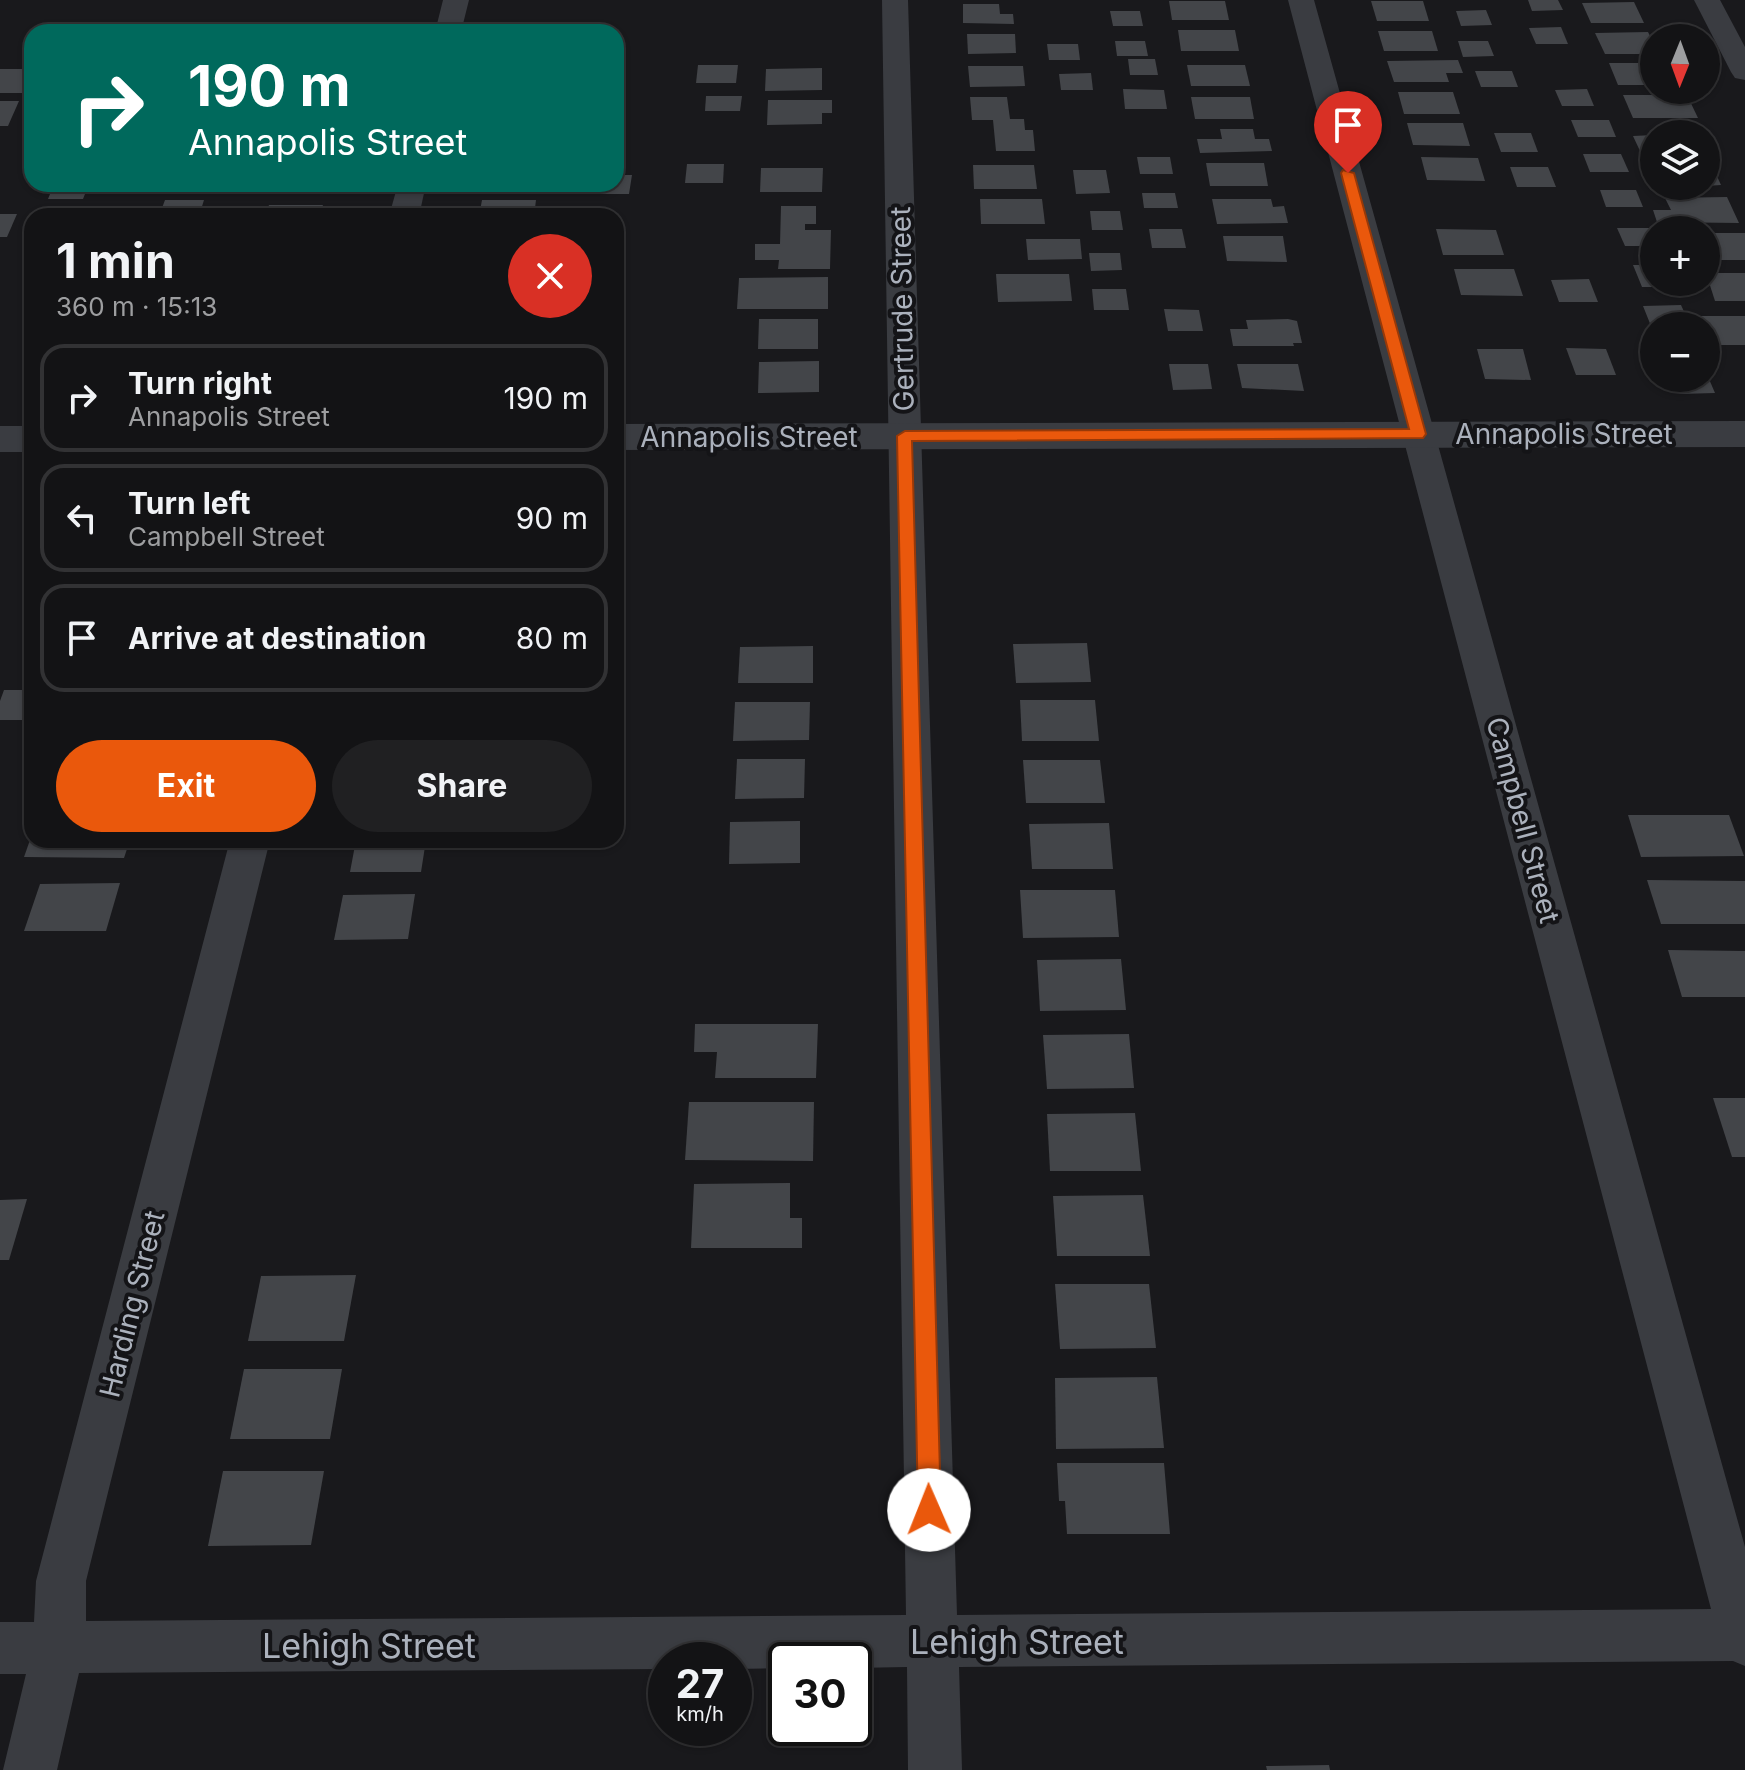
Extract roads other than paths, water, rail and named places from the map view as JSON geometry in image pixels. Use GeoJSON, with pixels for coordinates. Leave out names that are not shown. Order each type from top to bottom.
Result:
{"type":"FeatureCollection","features":[{"type":"Feature","properties":{"kind":"street"},"geometry":{"type":"LineString","coordinates":[[450,24],[456,0]]}},
{"type":"Feature","properties":{"kind":"street","name":"Gertrude Street"},"geometry":{"type":"LineString","coordinates":[[895,0],[935,1770]]}},
{"type":"Feature","properties":{"kind":"street","name":"Campbell Street"},"geometry":{"type":"LineString","coordinates":[[1301,0],[1745,1637]]}},
{"type":"Feature","properties":{"kind":"street"},"geometry":{"type":"LineString","coordinates":[[1707,0],[1745,72]]}},
{"type":"Feature","properties":{"kind":"street","name":"Annapolis Street"},"geometry":{"type":"LineString","coordinates":[[624,437],[1745,434]]}},
{"type":"Feature","properties":{"kind":"street"},"geometry":{"type":"LineString","coordinates":[[0,439],[24,439]]}},
{"type":"Feature","properties":{"kind":"street","name":"Harding Street"},"geometry":{"type":"LineString","coordinates":[[30,1770],[59,1647],[61,1581],[248,848]]}},
{"type":"Feature","properties":{"kind":"street","name":"Lehigh Street"},"geometry":{"type":"LineString","coordinates":[[0,1648],[1745,1637]]}}]}
